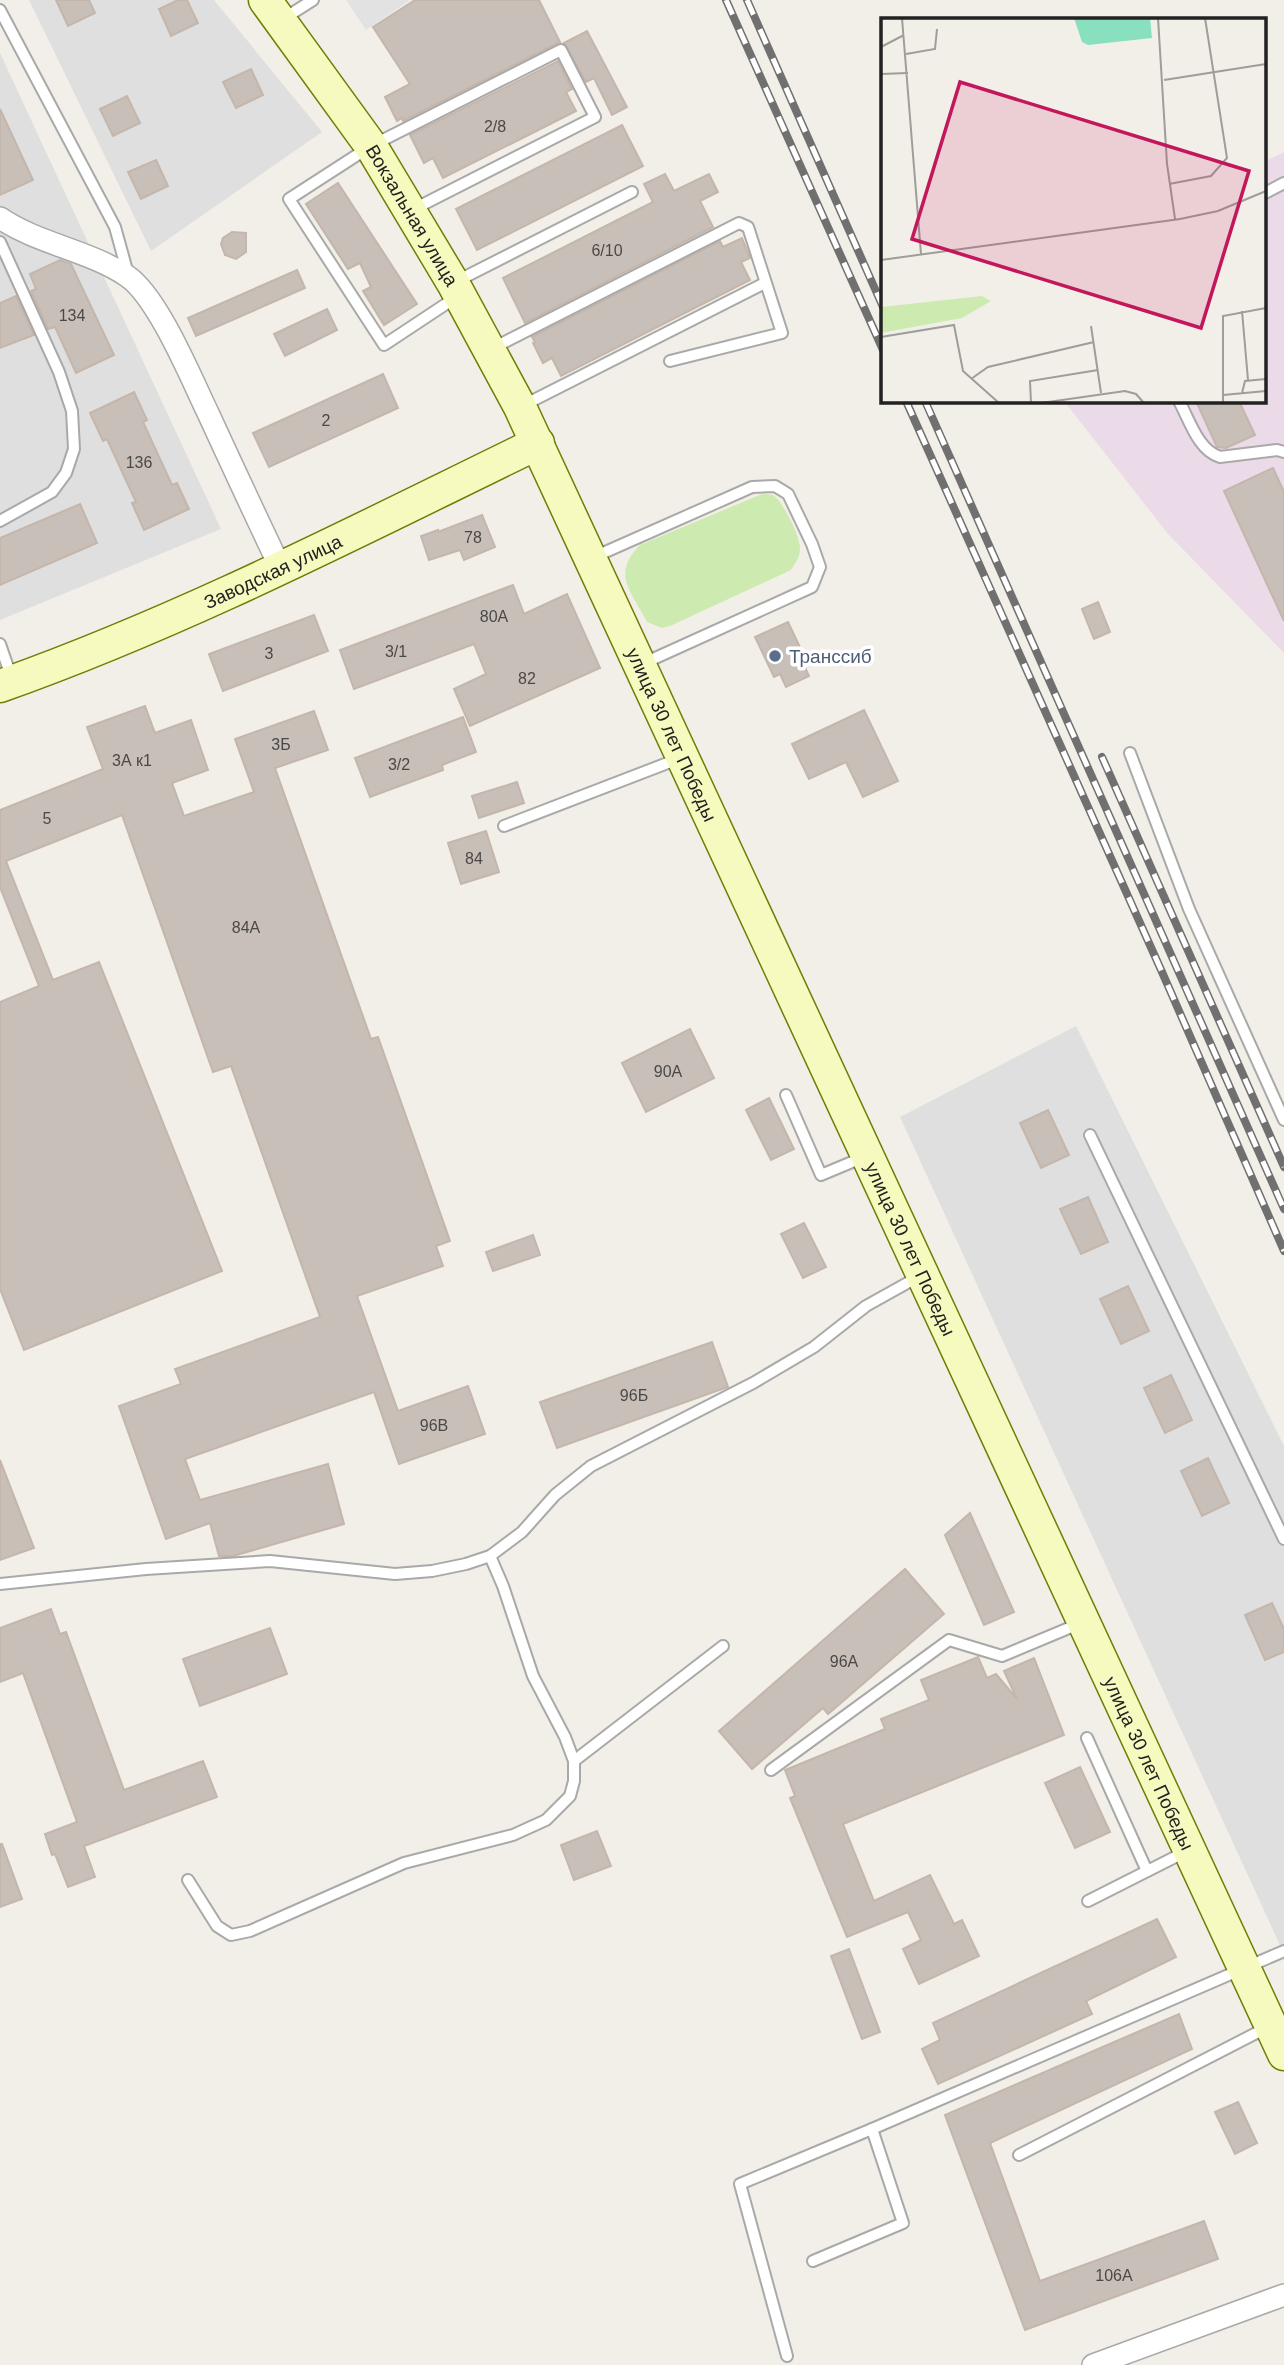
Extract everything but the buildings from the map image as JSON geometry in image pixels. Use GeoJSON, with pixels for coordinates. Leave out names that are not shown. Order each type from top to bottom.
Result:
{"type":"FeatureCollection","features":[{"type":"Feature","properties":{"kind":"main road","name":"Вокзальная улица"},"geometry":{"type":"LineString","coordinates":[[273,10],[371,146],[411,210],[457,289],[538,443]]}},
{"type":"Feature","properties":{"kind":"main road","name":"Заводская улица"},"geometry":{"type":"LineString","coordinates":[[6,684],[140,633],[281,569],[538,443]]}},
{"type":"Feature","properties":{"kind":"main road","name":"улица 30 лет Победы"},"geometry":{"type":"LineString","coordinates":[[538,443],[1284,2054]]}},
{"type":"Feature","properties":{"kind":"street"},"geometry":{"type":"LineString","coordinates":[[0,218],[12,227],[67,247],[128,276],[150,302],[173,339],[281,569]]}},
{"type":"Feature","properties":{"kind":"street"},"geometry":{"type":"LineString","coordinates":[[1093,2365],[1284,2295]]}},
{"type":"Feature","properties":{"kind":"lane"},"geometry":{"type":"LineString","coordinates":[[273,10],[313,0]]}},
{"type":"Feature","properties":{"kind":"lane"},"geometry":{"type":"LineString","coordinates":[[0,9],[115,228],[128,276]]}},
{"type":"Feature","properties":{"kind":"lane"},"geometry":{"type":"LineString","coordinates":[[411,210],[595,117],[561,50],[371,146],[289,200],[384,345],[457,289],[632,192]]}},
{"type":"Feature","properties":{"kind":"lane"},"geometry":{"type":"LineString","coordinates":[[1266,192],[1284,183]]}},
{"type":"Feature","properties":{"kind":"lane"},"geometry":{"type":"LineString","coordinates":[[490,350],[739,223],[748,227],[782,333],[670,361]]}},
{"type":"Feature","properties":{"kind":"lane"},"geometry":{"type":"LineString","coordinates":[[0,242],[59,372],[72,411],[74,449],[66,473],[52,492],[0,521]]}},
{"type":"Feature","properties":{"kind":"lane"},"geometry":{"type":"LineString","coordinates":[[520,407],[765,283]]}},
{"type":"Feature","properties":{"kind":"lane"},"geometry":{"type":"LineString","coordinates":[[1180,402],[1204,448],[1212,455],[1220,457],[1277,450],[1284,452]]}},
{"type":"Feature","properties":{"kind":"lane"},"geometry":{"type":"LineString","coordinates":[[591,558],[752,487],[775,486],[788,494],[812,544],[820,568],[812,587],[640,665]]}},
{"type":"Feature","properties":{"kind":"lane"},"geometry":{"type":"LineString","coordinates":[[0,644],[6,684]]}},
{"type":"Feature","properties":{"kind":"lane"},"geometry":{"type":"LineString","coordinates":[[1130,753],[1189,909],[1284,1121]]}},
{"type":"Feature","properties":{"kind":"lane"},"geometry":{"type":"LineString","coordinates":[[505,826],[682,757]]}},
{"type":"Feature","properties":{"kind":"lane"},"geometry":{"type":"LineString","coordinates":[[786,1095],[821,1175],[867,1156]]}},
{"type":"Feature","properties":{"kind":"lane"},"geometry":{"type":"LineString","coordinates":[[1090,1135],[1284,1539]]}},
{"type":"Feature","properties":{"kind":"lane"},"geometry":{"type":"LineString","coordinates":[[0,1584],[146,1569],[270,1561],[395,1574],[432,1571],[490,1556],[522,1532],[555,1495],[591,1466],[753,1383],[814,1347],[866,1306],[921,1275]]}},
{"type":"Feature","properties":{"kind":"lane"},"geometry":{"type":"LineString","coordinates":[[188,1880],[217,1926],[231,1935],[250,1931],[404,1863],[513,1835],[545,1820],[570,1797],[574,1781],[574,1761],[565,1737],[533,1676],[503,1586],[490,1556]]}},
{"type":"Feature","properties":{"kind":"lane"},"geometry":{"type":"LineString","coordinates":[[772,1770],[950,1640],[1002,1656],[1083,1622]]}},
{"type":"Feature","properties":{"kind":"lane"},"geometry":{"type":"LineString","coordinates":[[574,1761],[723,1646]]}},
{"type":"Feature","properties":{"kind":"lane"},"geometry":{"type":"LineString","coordinates":[[1087,1738],[1147,1871]]}},
{"type":"Feature","properties":{"kind":"lane"},"geometry":{"type":"LineString","coordinates":[[1088,1901],[1189,1850]]}},
{"type":"Feature","properties":{"kind":"lane"},"geometry":{"type":"LineString","coordinates":[[787,2356],[740,2183],[872,2129],[1284,1951]]}},
{"type":"Feature","properties":{"kind":"lane"},"geometry":{"type":"LineString","coordinates":[[1018,2155],[1271,2025]]}},
{"type":"Feature","properties":{"kind":"lane"},"geometry":{"type":"LineString","coordinates":[[813,2261],[903,2223],[872,2129]]}},
{"type":"Feature","properties":{"kind":"shaded area"},"geometry":{"type":"Polygon","coordinates":[[[29,0],[214,0],[322,132],[151,251],[29,0]]]}},
{"type":"Feature","properties":{"kind":"shaded area"},"geometry":{"type":"Polygon","coordinates":[[[346,0],[410,0],[366,30],[346,0]]]}},
{"type":"Feature","properties":{"kind":"shaded area"},"geometry":{"type":"Polygon","coordinates":[[[0,53],[221,529],[0,620],[0,53]]]}},
{"type":"Feature","properties":{"kind":"shaded area"},"geometry":{"type":"Polygon","coordinates":[[[1284,152],[1284,653],[1168,534],[1065,402],[1266,402],[1266,161],[1284,152]]]}},
{"type":"Feature","properties":{"kind":"shaded area"},"geometry":{"type":"Polygon","coordinates":[[[1076,1026],[1284,1446],[1284,1954],[900,1117],[1076,1026]]]}},
{"type":"Feature","properties":{"kind":"green space"},"geometry":{"type":"Polygon","coordinates":[[[762,494],[773,495],[777,499],[795,529],[800,552],[791,570],[670,626],[662,628],[647,622],[627,583],[625,574],[631,555],[640,545],[762,494]]]}},
{"type":"Feature","properties":{"kind":"railway"},"geometry":{"type":"LineString","coordinates":[[726,0],[881,346]]}},
{"type":"Feature","properties":{"kind":"railway"},"geometry":{"type":"LineString","coordinates":[[747,0],[881,302]]}},
{"type":"Feature","properties":{"kind":"railway"},"geometry":{"type":"LineString","coordinates":[[906,402],[1284,1251]]}},
{"type":"Feature","properties":{"kind":"railway"},"geometry":{"type":"LineString","coordinates":[[925,402],[1284,1209]]}},
{"type":"Feature","properties":{"kind":"railway"},"geometry":{"type":"LineString","coordinates":[[1102,757],[1284,1167]]}},
{"type":"Feature","properties":{"kind":"place","name":"Транссиб"},"geometry":{"type":"Point","coordinates":[775,656]}}]}
